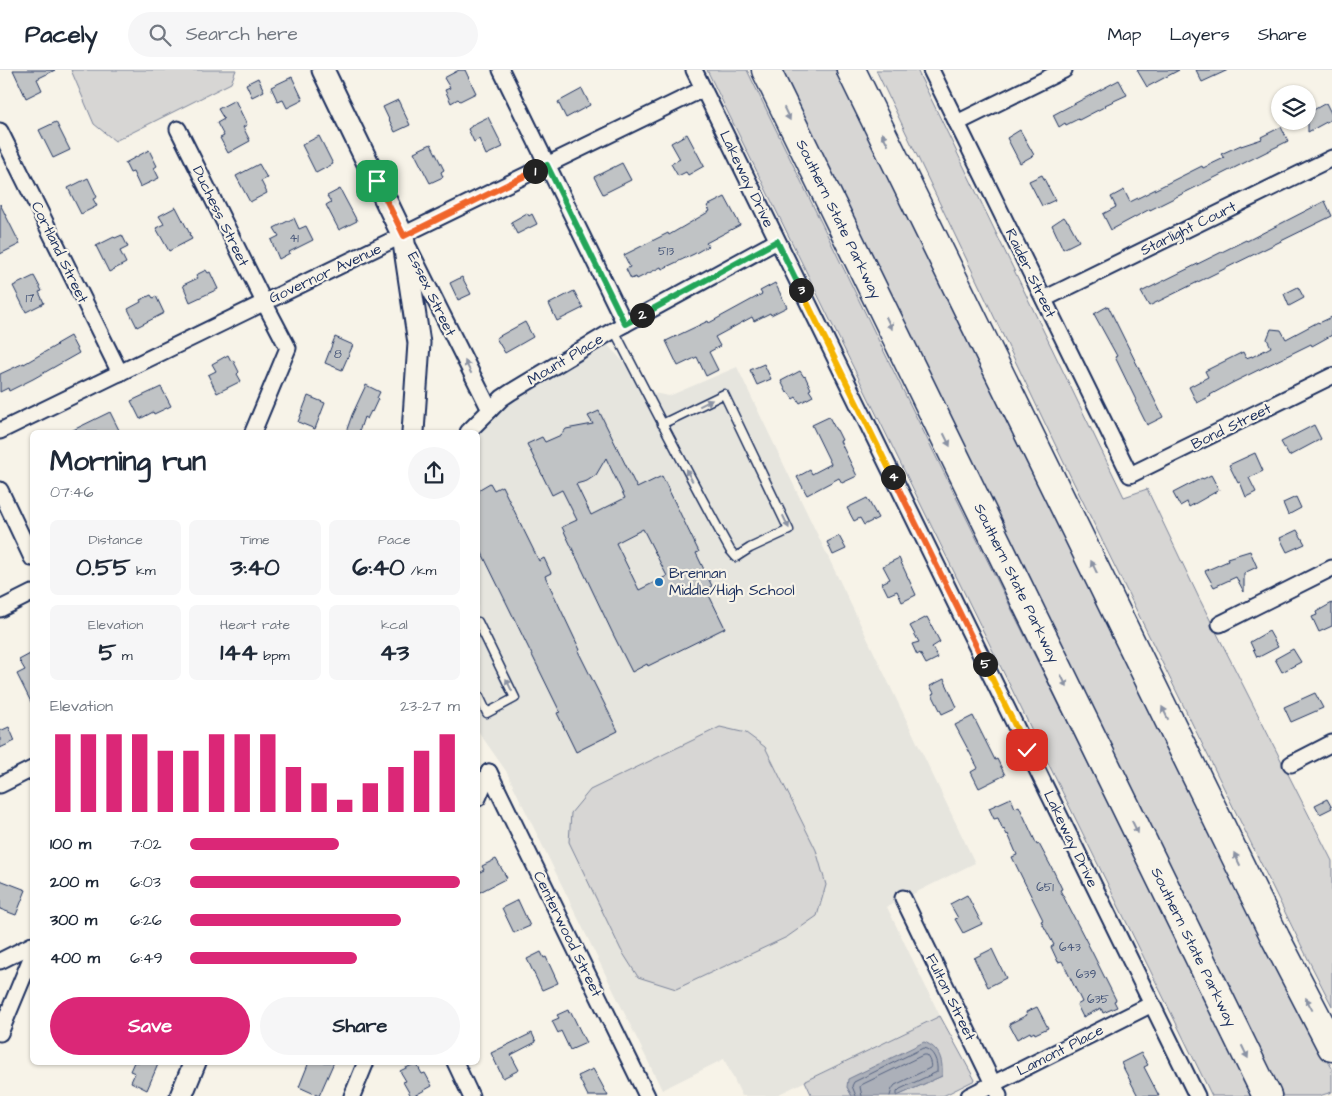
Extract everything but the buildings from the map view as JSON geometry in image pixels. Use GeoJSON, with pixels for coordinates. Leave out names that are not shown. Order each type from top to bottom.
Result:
{"type":"FeatureCollection","features":[{"type":"Feature","properties":{"kind":"highway","name":"Southern State Parkway"},"geometry":{"type":"LineString","coordinates":[[766,70],[1267,1096]]}},
{"type":"Feature","properties":{"kind":"highway"},"geometry":{"type":"LineString","coordinates":[[851,70],[1267,921],[1332,1047]]}},
{"type":"Feature","properties":{"kind":"street","name":"Essex Street"},"geometry":{"type":"LineString","coordinates":[[323,70],[490,410]]}},
{"type":"Feature","properties":{"kind":"street"},"geometry":{"type":"LineString","coordinates":[[500,70],[547,165],[619,327]]}},
{"type":"Feature","properties":{"kind":"street","name":"Lakeway Drive"},"geometry":{"type":"LineString","coordinates":[[694,70],[1197,1096]]}},
{"type":"Feature","properties":{"kind":"street","name":"Raider Street"},"geometry":{"type":"LineString","coordinates":[[932,70],[1130,476]]}},
{"type":"Feature","properties":{"kind":"street"},"geometry":{"type":"LineString","coordinates":[[957,123],[1064,70]]}},
{"type":"Feature","properties":{"kind":"street","name":"Governor Avenue"},"geometry":{"type":"LineString","coordinates":[[0,431],[703,89]]}},
{"type":"Feature","properties":{"kind":"street","name":"Duchess Street"},"geometry":{"type":"LineString","coordinates":[[178,129],[288,348],[254,430]]}},
{"type":"Feature","properties":{"kind":"street","name":"Cortland Street"},"geometry":{"type":"LineString","coordinates":[[0,131],[120,373]]}},
{"type":"Feature","properties":{"kind":"street","name":"Starlight Court"},"geometry":{"type":"LineString","coordinates":[[1044,299],[1332,158]]}},
{"type":"Feature","properties":{"kind":"street"},"geometry":{"type":"LineString","coordinates":[[404,236],[419,343],[413,430]]}},
{"type":"Feature","properties":{"kind":"street","name":"Mount Place"},"geometry":{"type":"LineString","coordinates":[[470,430],[511,392],[619,327],[777,241]]}},
{"type":"Feature","properties":{"kind":"street","name":"Bond Street"},"geometry":{"type":"LineString","coordinates":[[1130,476],[1332,376]]}},
{"type":"Feature","properties":{"kind":"street"},"geometry":{"type":"LineString","coordinates":[[0,490],[30,554]]}},
{"type":"Feature","properties":{"kind":"street"},"geometry":{"type":"LineString","coordinates":[[1220,624],[1332,568]]}},
{"type":"Feature","properties":{"kind":"street"},"geometry":{"type":"LineString","coordinates":[[0,609],[30,594]]}},
{"type":"Feature","properties":{"kind":"street"},"geometry":{"type":"LineString","coordinates":[[1291,764],[1332,743]]}},
{"type":"Feature","properties":{"kind":"street"},"geometry":{"type":"LineString","coordinates":[[0,785],[30,770]]}},
{"type":"Feature","properties":{"kind":"street","name":"Centerwood Street"},"geometry":{"type":"LineString","coordinates":[[480,793],[489,772],[647,1096]]}},
{"type":"Feature","properties":{"kind":"street","name":"Fulton Street"},"geometry":{"type":"LineString","coordinates":[[903,898],[996,1090]]}},
{"type":"Feature","properties":{"kind":"street"},"geometry":{"type":"LineString","coordinates":[[0,961],[30,946]]}},
{"type":"Feature","properties":{"kind":"street"},"geometry":{"type":"LineString","coordinates":[[0,1033],[30,961]]}},
{"type":"Feature","properties":{"kind":"street","name":"Lamont Place"},"geometry":{"type":"LineString","coordinates":[[969,1096],[996,1090],[1152,1004]]}},
{"type":"Feature","properties":{"kind":"street"},"geometry":{"type":"LineString","coordinates":[[182,1096],[194,1065]]}},
{"type":"Feature","properties":{"kind":"street"},"geometry":{"type":"LineString","coordinates":[[352,1096],[365,1065]]}},
{"type":"Feature","properties":{"kind":"street"},"geometry":{"type":"LineString","coordinates":[[456,1065],[471,1096]]}},
{"type":"Feature","properties":{"kind":"lane"},"geometry":{"type":"LineString","coordinates":[[619,327],[662,424],[730,550],[736,557],[750,548],[789,530],[724,394],[662,424]]}},
{"type":"Feature","properties":{"kind":"lane"},"geometry":{"type":"LineString","coordinates":[[480,626],[515,698],[487,713]]}},
{"type":"Feature","properties":{"kind":"lane"},"geometry":{"type":"LineString","coordinates":[[480,698],[487,713]]}},
{"type":"Feature","properties":{"kind":"lane"},"geometry":{"type":"LineString","coordinates":[[480,709],[487,713]]}},
{"type":"Feature","properties":{"kind":"shaded area"},"geometry":{"type":"Polygon","coordinates":[[[71,70],[236,70],[231,83],[115,141],[94,124],[71,70]]]}},
{"type":"Feature","properties":{"kind":"shaded area"},"geometry":{"type":"Polygon","coordinates":[[[707,70],[747,70],[892,368],[1253,1096],[1212,1096],[707,70]]]}},
{"type":"Feature","properties":{"kind":"shaded area"},"geometry":{"type":"Polygon","coordinates":[[[781,70],[837,70],[1310,1031],[1332,1068],[1332,1092],[1319,1096],[1283,1096],[781,70]]]}},
{"type":"Feature","properties":{"kind":"shaded area"},"geometry":{"type":"Polygon","coordinates":[[[876,70],[917,70],[1124,497],[1147,489],[1199,598],[1332,861],[1332,1006],[1065,465],[876,70]]]}},
{"type":"Feature","properties":{"kind":"shaded area","name":"Brennan Middle/High School"},"geometry":{"type":"Polygon","coordinates":[[[601,338],[653,393],[669,396],[737,367],[975,863],[887,907],[940,1016],[775,1096],[742,1096],[724,1059],[662,1090],[506,771],[480,734],[480,430],[512,396],[601,338]]]}},
{"type":"Feature","properties":{"kind":"shaded area"},"geometry":{"type":"Polygon","coordinates":[[[720,727],[746,733],[765,747],[816,850],[826,885],[817,916],[787,937],[676,989],[638,977],[621,950],[569,842],[571,813],[590,790],[720,727]]]}},
{"type":"Feature","properties":{"kind":"shaded area"},"geometry":{"type":"Polygon","coordinates":[[[940,1016],[975,1080],[943,1096],[897,1096],[942,1076],[847,1087],[852,1096],[812,1096],[805,1081],[940,1016]]]}},
{"type":"Feature","properties":{"kind":"water"},"geometry":{"type":"Polygon","coordinates":[[[924,1042],[937,1051],[942,1065],[942,1076],[897,1096],[852,1096],[847,1087],[848,1079],[924,1042]]]}},
{"type":"Feature","properties":{"kind":"place","name":"Brennan Middle/High School"},"geometry":{"type":"Point","coordinates":[659,582]}},
{"type":"Feature","properties":{"kind":"route"},"geometry":{"type":"LineString","coordinates":[[377,181],[404,236],[547,165],[625,324],[777,241],[1027,750]]}}]}
